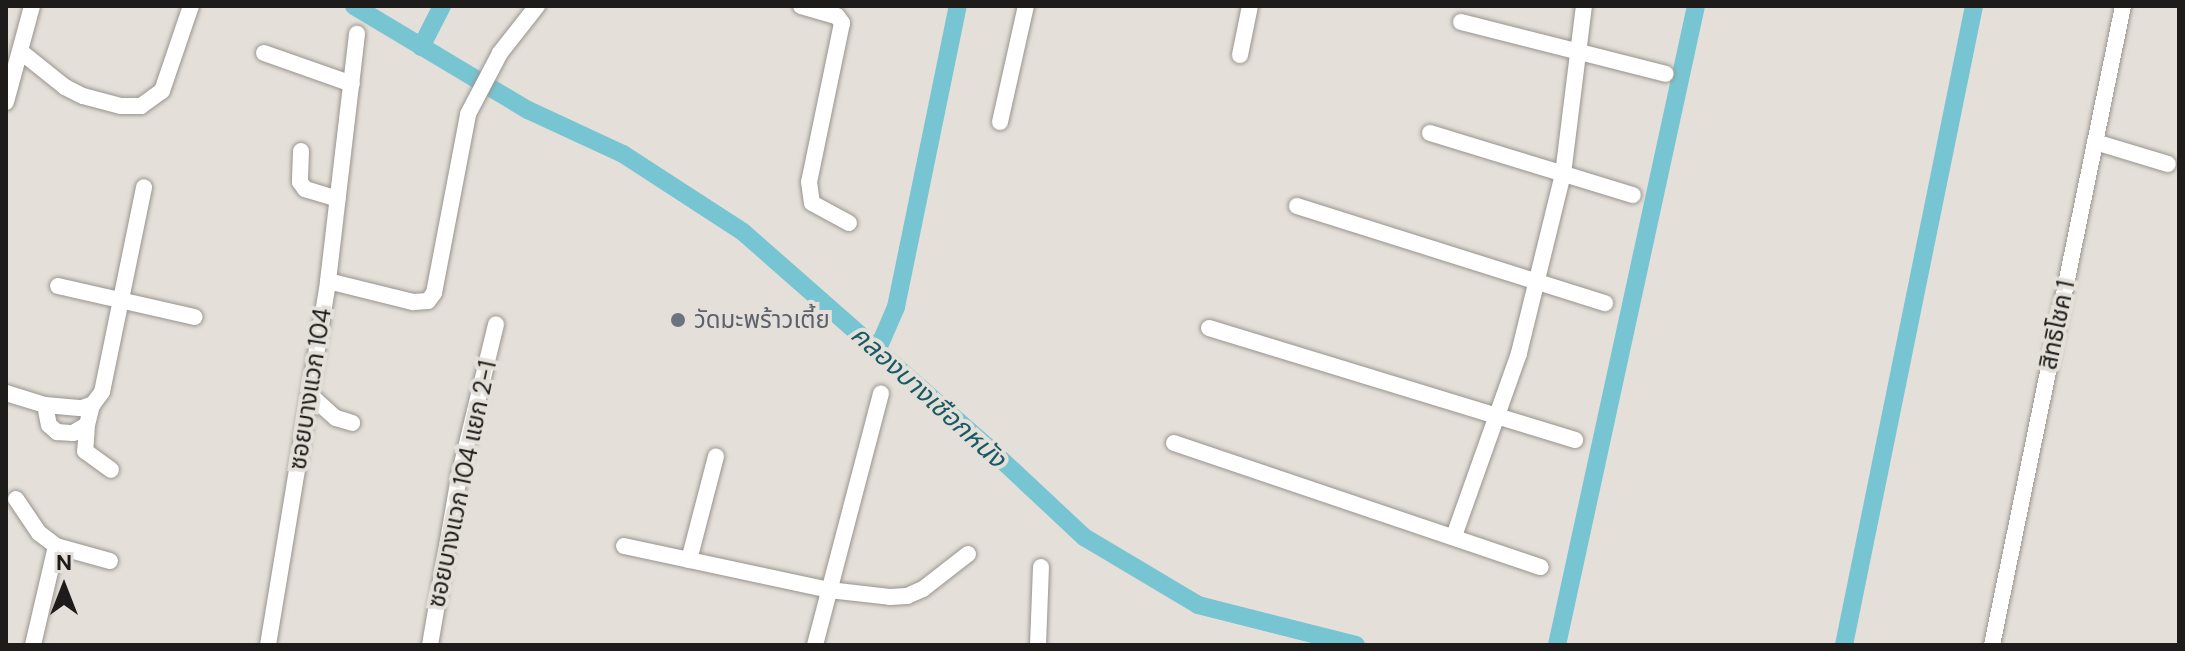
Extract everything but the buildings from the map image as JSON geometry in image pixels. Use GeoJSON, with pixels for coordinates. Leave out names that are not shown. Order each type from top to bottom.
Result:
{"type":"FeatureCollection","features":[{"type":"Feature","properties":{"kind":"street"},"geometry":{"type":"LineString","coordinates":[[6,102],[14,57],[32,6]]}},
{"type":"Feature","properties":{"kind":"street"},"geometry":{"type":"LineString","coordinates":[[14,57],[83,96],[121,106],[141,106],[162,91],[191,6]]}},
{"type":"Feature","properties":{"kind":"street","name":"ซอยบางแวก 104"},"geometry":{"type":"LineString","coordinates":[[268,645],[328,281],[413,302],[428,301],[434,293],[468,114],[500,53],[537,6]]}},
{"type":"Feature","properties":{"kind":"street"},"geometry":{"type":"LineString","coordinates":[[801,6],[837,16],[842,23],[809,182],[812,203],[849,223]]}},
{"type":"Feature","properties":{"kind":"street"},"geometry":{"type":"LineString","coordinates":[[1000,122],[1026,6]]}},
{"type":"Feature","properties":{"kind":"street"},"geometry":{"type":"LineString","coordinates":[[1240,55],[1250,6]]}},
{"type":"Feature","properties":{"kind":"street"},"geometry":{"type":"LineString","coordinates":[[1454,536],[1519,353],[1563,174],[1584,6]]}},
{"type":"Feature","properties":{"kind":"street","name":"สิทธิโชค 1"},"geometry":{"type":"LineString","coordinates":[[1992,645],[2123,6]]}},
{"type":"Feature","properties":{"kind":"street"},"geometry":{"type":"LineString","coordinates":[[1461,22],[1666,74]]}},
{"type":"Feature","properties":{"kind":"street"},"geometry":{"type":"LineString","coordinates":[[328,281],[357,34]]}},
{"type":"Feature","properties":{"kind":"street"},"geometry":{"type":"LineString","coordinates":[[264,53],[352,84]]}},
{"type":"Feature","properties":{"kind":"street"},"geometry":{"type":"LineString","coordinates":[[1430,133],[1633,195]]}},
{"type":"Feature","properties":{"kind":"street"},"geometry":{"type":"LineString","coordinates":[[2095,142],[2168,164]]}},
{"type":"Feature","properties":{"kind":"street"},"geometry":{"type":"LineString","coordinates":[[301,151],[300,182],[305,189],[338,199]]}},
{"type":"Feature","properties":{"kind":"street"},"geometry":{"type":"LineString","coordinates":[[111,470],[85,451],[87,425],[92,405],[102,392],[144,187]]}},
{"type":"Feature","properties":{"kind":"street"},"geometry":{"type":"LineString","coordinates":[[1297,206],[1605,303]]}},
{"type":"Feature","properties":{"kind":"street"},"geometry":{"type":"LineString","coordinates":[[58,286],[195,317]]}},
{"type":"Feature","properties":{"kind":"street","name":"ซอยบางแวก 104 แยก 2-1"},"geometry":{"type":"LineString","coordinates":[[430,645],[460,472],[496,324]]}},
{"type":"Feature","properties":{"kind":"street"},"geometry":{"type":"LineString","coordinates":[[1209,328],[1575,440]]}},
{"type":"Feature","properties":{"kind":"street"},"geometry":{"type":"LineString","coordinates":[[6,393],[45,405],[82,408],[92,405]]}},
{"type":"Feature","properties":{"kind":"street"},"geometry":{"type":"LineString","coordinates":[[309,394],[336,418],[352,423]]}},
{"type":"Feature","properties":{"kind":"street"},"geometry":{"type":"LineString","coordinates":[[815,645],[881,394]]}},
{"type":"Feature","properties":{"kind":"street"},"geometry":{"type":"LineString","coordinates":[[45,405],[49,425],[57,432],[73,433],[87,425]]}},
{"type":"Feature","properties":{"kind":"street"},"geometry":{"type":"LineString","coordinates":[[1174,443],[1541,567]]}},
{"type":"Feature","properties":{"kind":"street"},"geometry":{"type":"LineString","coordinates":[[689,560],[716,456]]}},
{"type":"Feature","properties":{"kind":"street"},"geometry":{"type":"LineString","coordinates":[[16,499],[39,533],[56,546],[110,561]]}},
{"type":"Feature","properties":{"kind":"street"},"geometry":{"type":"LineString","coordinates":[[33,645],[56,546]]}},
{"type":"Feature","properties":{"kind":"street"},"geometry":{"type":"LineString","coordinates":[[624,546],[829,590],[907,596],[923,589],[968,554]]}},
{"type":"Feature","properties":{"kind":"street"},"geometry":{"type":"LineString","coordinates":[[1038,645],[1041,567]]}},
{"type":"Feature","properties":{"kind":"waterway","name":"คลองบางเชือกหนัง"},"geometry":{"type":"LineString","coordinates":[[354,6],[528,110],[623,154],[743,232],[990,449],[1084,537],[1198,605],[1356,645]]}},
{"type":"Feature","properties":{"kind":"waterway"},"geometry":{"type":"LineString","coordinates":[[421,47],[442,6]]}},
{"type":"Feature","properties":{"kind":"waterway"},"geometry":{"type":"LineString","coordinates":[[877,351],[896,307],[958,6]]}},
{"type":"Feature","properties":{"kind":"waterway"},"geometry":{"type":"LineString","coordinates":[[1557,645],[1696,6]]}},
{"type":"Feature","properties":{"kind":"waterway"},"geometry":{"type":"LineString","coordinates":[[1844,645],[1974,6]]}},
{"type":"Feature","properties":{"kind":"place","name":"วัดมะพร้าวเตี้ย"},"geometry":{"type":"Point","coordinates":[678,320]}}]}
